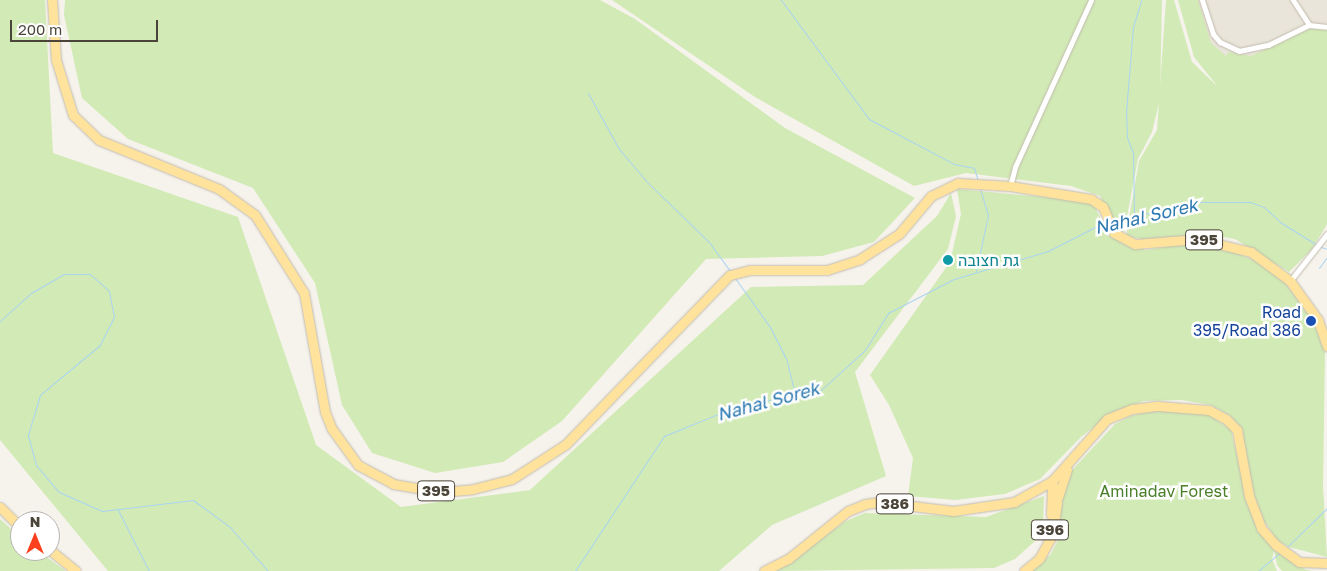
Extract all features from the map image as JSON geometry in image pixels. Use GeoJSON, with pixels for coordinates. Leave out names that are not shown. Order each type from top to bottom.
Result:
{"type":"FeatureCollection","features":[{"type":"Feature","properties":{"kind":"main road","name":"395"},"geometry":{"type":"LineString","coordinates":[[52,0],[56,60],[73,115],[99,140],[219,189],[255,215],[304,293],[325,412],[343,448],[372,476],[414,489],[450,491],[491,486],[541,464],[566,444],[730,276],[750,270],[810,271],[843,266],[881,248],[943,188],[975,182],[1091,199],[1108,215],[1112,230],[1135,244],[1198,239],[1251,252],[1290,281],[1318,320],[1327,346]]}},
{"type":"Feature","properties":{"kind":"main road","name":"386"},"geometry":{"type":"LineString","coordinates":[[764,571],[788,559],[848,511],[865,504],[879,502],[952,512],[984,510],[1014,502],[1052,480],[1069,465],[1107,419],[1119,413],[1158,406],[1209,410],[1236,430],[1249,496],[1265,533],[1299,562],[1327,563]]}},
{"type":"Feature","properties":{"kind":"main road"},"geometry":{"type":"LineString","coordinates":[[1057,502],[1069,465]]}},
{"type":"Feature","properties":{"kind":"main road","name":"396"},"geometry":{"type":"LineString","coordinates":[[1023,571],[1046,550],[1054,534],[1057,502],[1052,480]]}},
{"type":"Feature","properties":{"kind":"main road","name":"396"},"geometry":{"type":"LineString","coordinates":[[1023,571],[1048,538],[1052,480]]}},
{"type":"Feature","properties":{"kind":"main road"},"geometry":{"type":"LineString","coordinates":[[0,507],[10,517]]}},
{"type":"Feature","properties":{"kind":"main road"},"geometry":{"type":"LineString","coordinates":[[60,558],[76,571]]}},
{"type":"Feature","properties":{"kind":"street"},"geometry":{"type":"LineString","coordinates":[[1010,186],[1015,167],[1091,0]]}},
{"type":"Feature","properties":{"kind":"street"},"geometry":{"type":"LineString","coordinates":[[1202,0],[1213,34],[1239,51],[1268,45],[1309,25],[1327,27]]}},
{"type":"Feature","properties":{"kind":"street"},"geometry":{"type":"LineString","coordinates":[[1293,0],[1309,25]]}},
{"type":"Feature","properties":{"kind":"street"},"geometry":{"type":"LineString","coordinates":[[1290,281],[1327,234]]}},
{"type":"Feature","properties":{"kind":"shaded area"},"geometry":{"type":"Polygon","coordinates":[[[1190,0],[1327,0],[1327,36],[1263,61],[1219,55],[1195,28],[1190,0]]]}},
{"type":"Feature","properties":{"kind":"green space"},"geometry":{"type":"Polygon","coordinates":[[[0,0],[45,0],[53,153],[238,217],[316,445],[401,507],[530,490],[751,287],[863,285],[937,216],[951,193],[956,216],[948,249],[855,372],[886,476],[772,525],[719,571],[108,571],[0,440],[0,0]]]}},
{"type":"Feature","properties":{"kind":"green space"},"geometry":{"type":"Polygon","coordinates":[[[65,0],[600,0],[635,19],[785,128],[915,198],[874,242],[822,256],[706,259],[562,421],[503,462],[435,473],[372,453],[342,405],[315,283],[253,188],[128,139],[82,98],[64,15],[65,0]]]}},
{"type":"Feature","properties":{"kind":"green space"},"geometry":{"type":"Polygon","coordinates":[[[612,0],[1162,0],[1160,99],[1152,132],[1138,159],[1124,232],[1114,227],[1100,196],[1071,186],[966,173],[914,186],[755,97],[612,0]]]}},
{"type":"Feature","properties":{"kind":"green space"},"geometry":{"type":"Polygon","coordinates":[[[1166,0],[1174,0],[1192,62],[1218,87],[1194,57],[1178,0],[1198,0],[1211,43],[1226,56],[1228,52],[1251,56],[1312,27],[1327,29],[1327,224],[1312,249],[1289,272],[1235,239],[1205,234],[1146,240],[1126,236],[1139,161],[1157,130],[1166,0]]]}},
{"type":"Feature","properties":{"kind":"green space"},"geometry":{"type":"Polygon","coordinates":[[[957,189],[1076,200],[1094,205],[1108,233],[1124,244],[1146,250],[1195,242],[1228,250],[1259,262],[1285,283],[1313,321],[1325,352],[1323,486],[1327,557],[1289,547],[1277,540],[1262,518],[1254,495],[1241,427],[1229,415],[1211,405],[1181,400],[1144,401],[1112,413],[1081,437],[1040,479],[1005,494],[955,500],[908,496],[913,458],[889,405],[870,375],[950,262],[961,214],[957,189]]]}},
{"type":"Feature","properties":{"kind":"green space","name":"Aminadav Forest"},"geometry":{"type":"Polygon","coordinates":[[[1159,410],[1208,414],[1231,430],[1246,496],[1275,547],[1272,559],[1277,571],[1032,571],[1051,554],[1059,538],[1062,481],[1115,424],[1130,416],[1159,410]]]}},
{"type":"Feature","properties":{"kind":"green space"},"geometry":{"type":"Polygon","coordinates":[[[1044,496],[1043,528],[1034,542],[1015,559],[994,568],[776,571],[846,521],[865,513],[986,517],[1044,496]]]}},
{"type":"Feature","properties":{"kind":"green space"},"geometry":{"type":"Polygon","coordinates":[[[0,519],[10,528],[10,561],[52,561],[66,571],[0,571],[0,519]]]}},
{"type":"Feature","properties":{"kind":"green space"},"geometry":{"type":"Polygon","coordinates":[[[1274,550],[1306,570],[1314,571],[1282,571],[1277,565],[1274,550]]]}},
{"type":"Feature","properties":{"kind":"waterway"},"geometry":{"type":"LineString","coordinates":[[781,0],[869,119],[954,164],[974,168],[978,181]]}},
{"type":"Feature","properties":{"kind":"waterway"},"geometry":{"type":"LineString","coordinates":[[1134,214],[1133,153],[1127,137],[1126,112],[1133,27],[1141,0]]}},
{"type":"Feature","properties":{"kind":"waterway"},"geometry":{"type":"LineString","coordinates":[[588,93],[619,149],[647,182],[709,242],[730,271]]}},
{"type":"Feature","properties":{"kind":"waterway"},"geometry":{"type":"LineString","coordinates":[[976,271],[988,215],[980,188]]}},
{"type":"Feature","properties":{"kind":"waterway","name":"Nahal Sorek"},"geometry":{"type":"LineString","coordinates":[[1112,221],[1199,202],[1250,202],[1264,207],[1280,222],[1317,245]]}},
{"type":"Feature","properties":{"kind":"waterway","name":"Nahal Sorek"},"geometry":{"type":"LineString","coordinates":[[575,571],[664,436],[738,406],[821,390],[865,350],[888,313],[954,279],[1048,251],[1105,222]]}},
{"type":"Feature","properties":{"kind":"waterway","name":"Nahal Sorek"},"geometry":{"type":"LineString","coordinates":[[1321,247],[1327,249]]}},
{"type":"Feature","properties":{"kind":"waterway"},"geometry":{"type":"LineString","coordinates":[[1319,268],[1327,257]]}},
{"type":"Feature","properties":{"kind":"waterway","name":"Nahal Sorek"},"geometry":{"type":"LineString","coordinates":[[0,321],[31,293],[64,274],[90,274],[109,291],[114,317],[100,345],[40,395],[28,435],[36,465],[59,492],[102,511],[193,500],[230,527],[268,571]]}},
{"type":"Feature","properties":{"kind":"waterway"},"geometry":{"type":"LineString","coordinates":[[735,278],[770,327],[786,358],[795,395]]}},
{"type":"Feature","properties":{"kind":"waterway"},"geometry":{"type":"LineString","coordinates":[[1286,548],[1327,508]]}},
{"type":"Feature","properties":{"kind":"waterway"},"geometry":{"type":"LineString","coordinates":[[118,510],[149,571]]}},
{"type":"Feature","properties":{"kind":"waterway"},"geometry":{"type":"LineString","coordinates":[[1258,571],[1281,552]]}},
{"type":"Feature","properties":{"kind":"place","name":"גת חצובה"},"geometry":{"type":"Point","coordinates":[948,260]}},
{"type":"Feature","properties":{"kind":"place","name":"Road 395/Road 386"},"geometry":{"type":"Point","coordinates":[1311,321]}}]}
